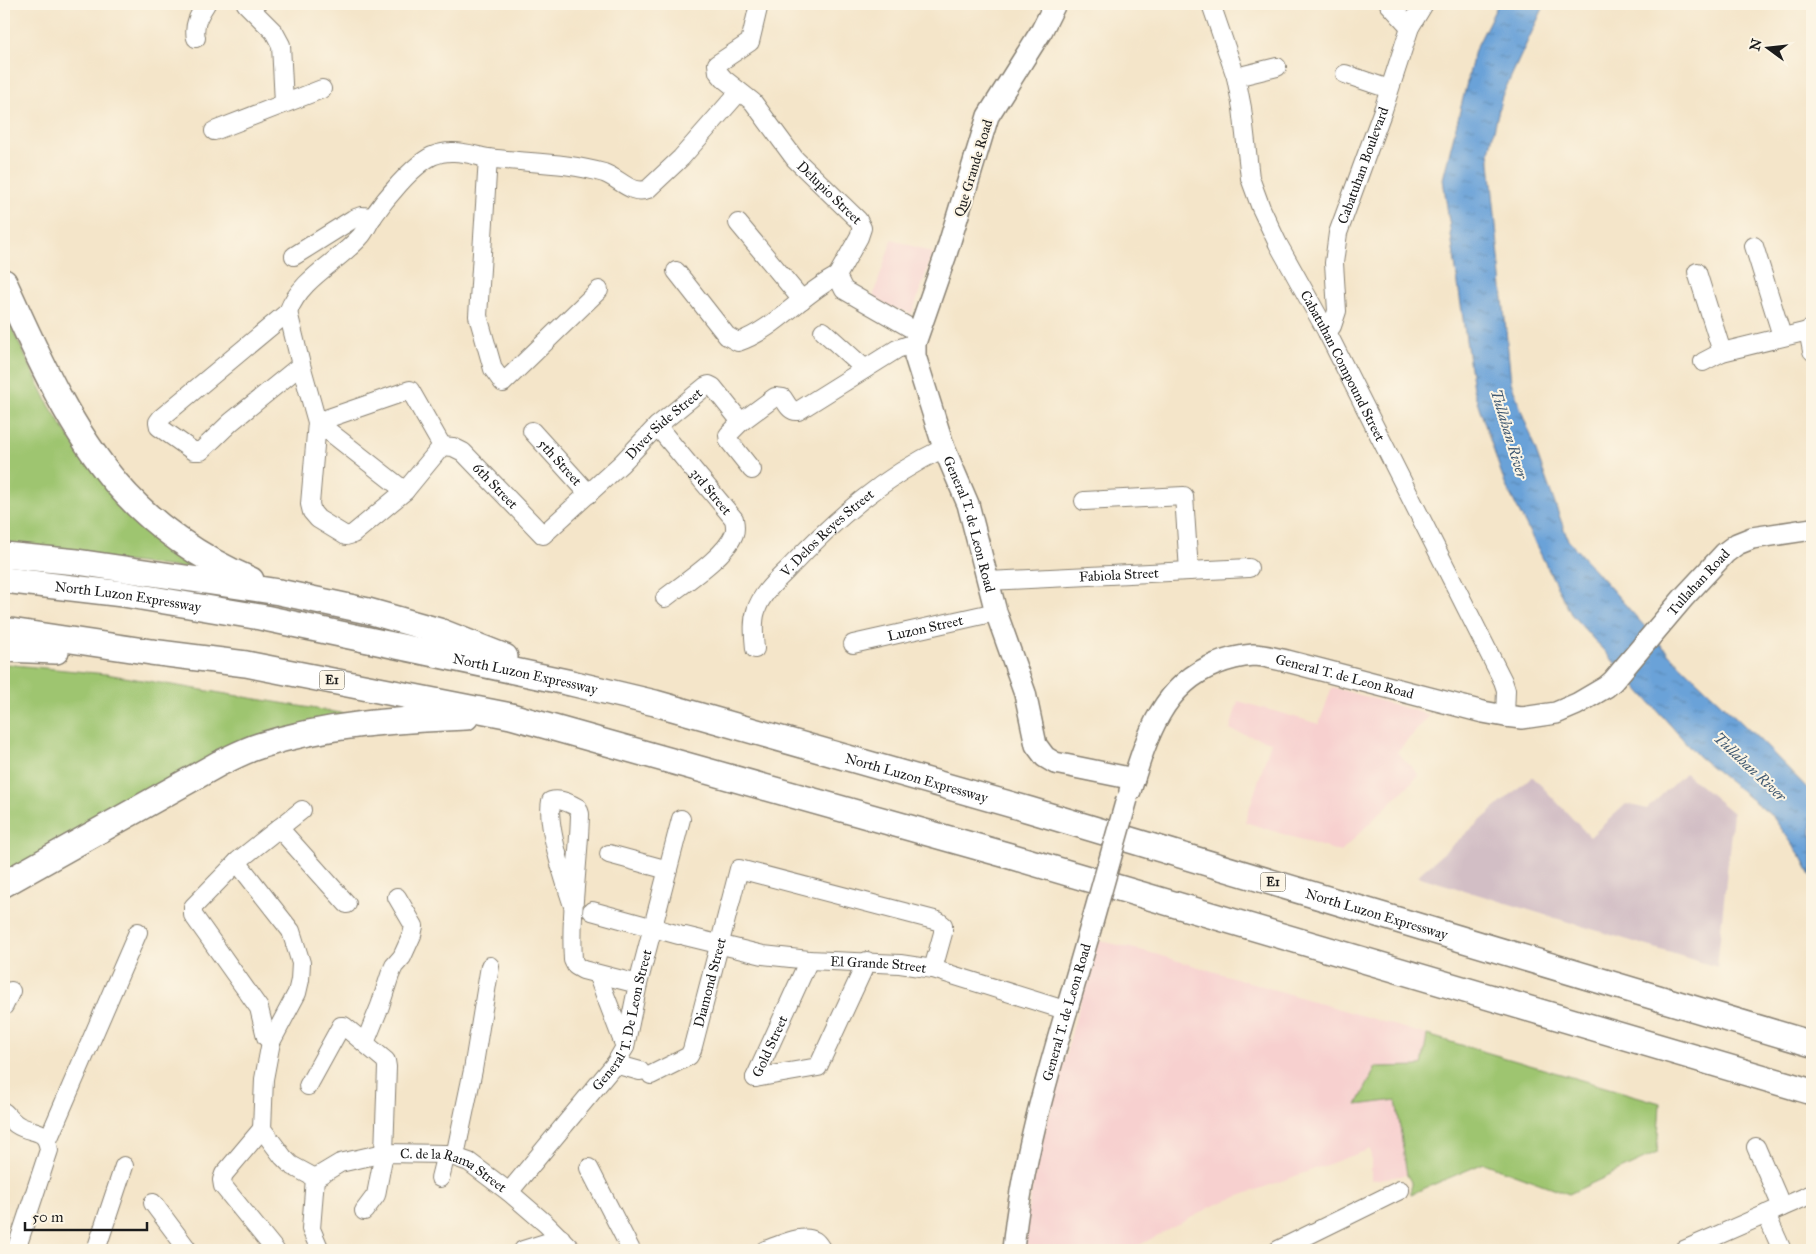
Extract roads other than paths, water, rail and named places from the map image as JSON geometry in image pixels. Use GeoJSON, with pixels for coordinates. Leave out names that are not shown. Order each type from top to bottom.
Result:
{"type":"FeatureCollection","features":[{"type":"Feature","properties":{"kind":"highway"},"geometry":{"type":"LineString","coordinates":[[4,282],[41,363],[69,415],[94,455],[117,485],[148,515],[184,543],[230,571],[279,592]]}},
{"type":"Feature","properties":{"kind":"highway"},"geometry":{"type":"LineString","coordinates":[[4,554],[77,562],[279,592],[368,611],[439,631],[570,683]]}},
{"type":"Feature","properties":{"kind":"highway","name":"North Luzon Expressway"},"geometry":{"type":"LineString","coordinates":[[4,580],[123,594],[260,617],[570,683],[664,706],[1030,810],[1812,1044]]}},
{"type":"Feature","properties":{"kind":"highway","name":"E1"},"geometry":{"type":"LineString","coordinates":[[4,630],[246,664],[511,716],[1010,856],[1812,1092]]}},
{"type":"Feature","properties":{"kind":"highway"},"geometry":{"type":"LineString","coordinates":[[4,649],[151,652]]}},
{"type":"Feature","properties":{"kind":"highway"},"geometry":{"type":"LineString","coordinates":[[4,884],[220,763],[257,747],[330,727],[368,722],[403,719],[511,716]]}},
{"type":"Feature","properties":{"kind":"main road","name":"Que Grande Road"},"geometry":{"type":"LineString","coordinates":[[917,338],[988,116],[1042,30],[1055,4]]}},
{"type":"Feature","properties":{"kind":"main road","name":"General T. de Leon Road"},"geometry":{"type":"LineString","coordinates":[[917,338],[915,356],[917,363],[944,448],[968,504],[996,612],[1025,693],[1036,745],[1044,757],[1055,763],[1130,789]]}},
{"type":"Feature","properties":{"kind":"main road","name":"Tullahan Road"},"geometry":{"type":"LineString","coordinates":[[1613,681],[1714,563],[1737,544],[1752,538],[1768,535],[1812,531]]}},
{"type":"Feature","properties":{"kind":"main road","name":"General T. de Leon Road"},"geometry":{"type":"LineString","coordinates":[[1013,1250],[1024,1177],[1033,1135],[1130,789],[1145,744],[1164,704],[1180,686],[1200,670],[1230,659],[1254,655],[1287,661],[1474,710],[1505,716],[1530,717],[1556,713],[1577,704],[1613,681]]}},
{"type":"Feature","properties":{"kind":"street"},"geometry":{"type":"LineString","coordinates":[[196,38],[194,31],[196,23],[206,4]]}},
{"type":"Feature","properties":{"kind":"street"},"geometry":{"type":"LineString","coordinates":[[246,4],[274,32],[281,45],[284,104]]}},
{"type":"Feature","properties":{"kind":"street","name":"Delupio Street"},"geometry":{"type":"LineString","coordinates":[[759,4],[750,42],[717,64],[718,72],[739,92],[753,102],[795,159],[858,220],[862,228],[860,237],[837,276]]}},
{"type":"Feature","properties":{"kind":"street","name":"Cabatuhan Compound Street"},"geometry":{"type":"LineString","coordinates":[[1211,4],[1236,77],[1242,108],[1250,178],[1261,208],[1278,244],[1327,332],[1504,681],[1506,690],[1505,716]]}},
{"type":"Feature","properties":{"kind":"street"},"geometry":{"type":"LineString","coordinates":[[1389,4],[1410,27]]}},
{"type":"Feature","properties":{"kind":"street","name":"Cabatuhan Boulevard"},"geometry":{"type":"LineString","coordinates":[[1327,332],[1332,326],[1337,311],[1334,263],[1338,233],[1390,89],[1410,27],[1424,4]]}},
{"type":"Feature","properties":{"kind":"street"},"geometry":{"type":"LineString","coordinates":[[1236,77],[1277,67]]}},
{"type":"Feature","properties":{"kind":"street"},"geometry":{"type":"LineString","coordinates":[[1345,74],[1390,89]]}},
{"type":"Feature","properties":{"kind":"street"},"geometry":{"type":"LineString","coordinates":[[214,131],[322,89]]}},
{"type":"Feature","properties":{"kind":"street"},"geometry":{"type":"LineString","coordinates":[[301,365],[231,422],[202,451],[193,450],[159,427],[158,422],[161,418],[288,312],[293,300],[303,287],[361,237],[373,217],[404,178],[433,156],[452,152],[488,158],[586,168],[614,176],[628,187],[637,192],[642,192],[648,189],[681,158],[739,92]]}},
{"type":"Feature","properties":{"kind":"street"},"geometry":{"type":"LineString","coordinates":[[488,158],[478,316],[493,369],[503,383],[599,290]]}},
{"type":"Feature","properties":{"kind":"street"},"geometry":{"type":"LineString","coordinates":[[294,256],[353,219],[361,216],[373,217]]}},
{"type":"Feature","properties":{"kind":"street"},"geometry":{"type":"LineString","coordinates":[[738,223],[802,300]]}},
{"type":"Feature","properties":{"kind":"street"},"geometry":{"type":"LineString","coordinates":[[1754,246],[1782,336]]}},
{"type":"Feature","properties":{"kind":"street"},"geometry":{"type":"LineString","coordinates":[[676,271],[727,336],[738,342],[754,335],[822,283],[837,276],[844,290],[917,338],[798,411],[791,409],[783,398],[775,397],[741,422],[728,435],[729,441],[752,470]]}},
{"type":"Feature","properties":{"kind":"street"},"geometry":{"type":"LineString","coordinates":[[1697,272],[1722,352]]}},
{"type":"Feature","properties":{"kind":"street"},"geometry":{"type":"LineString","coordinates":[[288,312],[318,422],[309,496],[312,512],[318,519],[336,531],[349,536],[405,491],[442,446],[410,390],[318,422]]}},
{"type":"Feature","properties":{"kind":"street"},"geometry":{"type":"LineString","coordinates":[[1703,362],[1722,352],[1810,330],[1812,351]]}},
{"type":"Feature","properties":{"kind":"street"},"geometry":{"type":"LineString","coordinates":[[823,331],[865,369]]}},
{"type":"Feature","properties":{"kind":"street","name":"Diver Side Street"},"geometry":{"type":"LineString","coordinates":[[543,534],[621,464],[657,426],[709,385],[713,387],[741,422]]}},
{"type":"Feature","properties":{"kind":"street"},"geometry":{"type":"LineString","coordinates":[[318,422],[405,491]]}},
{"type":"Feature","properties":{"kind":"street","name":"3rd Street"},"geometry":{"type":"LineString","coordinates":[[657,426],[734,519],[735,523],[732,537],[716,557],[666,598]]}},
{"type":"Feature","properties":{"kind":"street","name":"5th Street"},"geometry":{"type":"LineString","coordinates":[[532,431],[589,494]]}},
{"type":"Feature","properties":{"kind":"street","name":"6th Street"},"geometry":{"type":"LineString","coordinates":[[442,446],[453,447],[463,452],[543,534]]}},
{"type":"Feature","properties":{"kind":"street","name":"V. Delos Reyes Street"},"geometry":{"type":"LineString","coordinates":[[754,649],[753,621],[760,601],[768,590],[838,519],[878,486],[918,461],[944,448]]}},
{"type":"Feature","properties":{"kind":"street"},"geometry":{"type":"LineString","coordinates":[[1084,501],[1184,496],[1189,571]]}},
{"type":"Feature","properties":{"kind":"street","name":"Fabiola Street"},"geometry":{"type":"LineString","coordinates":[[988,581],[1250,568]]}},
{"type":"Feature","properties":{"kind":"street","name":"Luzon Street"},"geometry":{"type":"LineString","coordinates":[[853,644],[996,612]]}},
{"type":"Feature","properties":{"kind":"street"},"geometry":{"type":"LineString","coordinates":[[573,906],[552,828],[549,811],[554,800],[569,802],[578,808],[580,814],[573,906],[573,960],[576,966],[597,974],[638,984]]}},
{"type":"Feature","properties":{"kind":"street"},"geometry":{"type":"LineString","coordinates":[[271,1042],[266,1037],[259,1008],[192,911],[193,907],[237,862],[302,810]]}},
{"type":"Feature","properties":{"kind":"street","name":"General T. De Leon Street"},"geometry":{"type":"LineString","coordinates":[[509,1192],[615,1064],[624,1047],[638,984],[681,819]]}},
{"type":"Feature","properties":{"kind":"street"},"geometry":{"type":"LineString","coordinates":[[279,828],[347,904]]}},
{"type":"Feature","properties":{"kind":"street"},"geometry":{"type":"LineString","coordinates":[[608,854],[668,870]]}},
{"type":"Feature","properties":{"kind":"street"},"geometry":{"type":"LineString","coordinates":[[237,862],[291,931],[301,963],[300,980],[296,993],[271,1042],[264,1079],[262,1129],[224,1174],[222,1180],[223,1186],[275,1250]]}},
{"type":"Feature","properties":{"kind":"street","name":"Diamond Street"},"geometry":{"type":"LineString","coordinates":[[615,1064],[646,1073],[689,1056],[738,868],[938,921],[943,925],[943,934],[933,969]]}},
{"type":"Feature","properties":{"kind":"street"},"geometry":{"type":"LineString","coordinates":[[365,1043],[390,974],[402,957],[414,926],[397,897]]}},
{"type":"Feature","properties":{"kind":"street","name":"El Grande Street"},"geometry":{"type":"LineString","coordinates":[[592,911],[682,936],[763,955],[808,960],[867,961],[933,969],[1068,1011]]}},
{"type":"Feature","properties":{"kind":"street"},"geometry":{"type":"LineString","coordinates":[[48,1140],[138,932]]}},
{"type":"Feature","properties":{"kind":"street","name":"Gold Street"},"geometry":{"type":"LineString","coordinates":[[808,960],[755,1078],[818,1067],[867,961]]}},
{"type":"Feature","properties":{"kind":"street"},"geometry":{"type":"LineString","coordinates":[[440,1178],[451,1155],[473,1070],[490,966]]}},
{"type":"Feature","properties":{"kind":"street"},"geometry":{"type":"LineString","coordinates":[[597,974],[624,1047]]}},
{"type":"Feature","properties":{"kind":"street"},"geometry":{"type":"LineString","coordinates":[[308,1086],[341,1026],[344,1026],[386,1061],[384,1153],[376,1195],[364,1211]]}},
{"type":"Feature","properties":{"kind":"street"},"geometry":{"type":"LineString","coordinates":[[4,1112],[16,1124],[44,1134],[48,1140],[49,1150],[16,1250]]}},
{"type":"Feature","properties":{"kind":"street"},"geometry":{"type":"LineString","coordinates":[[262,1129],[291,1165],[315,1178],[311,1229],[320,1250]]}},
{"type":"Feature","properties":{"kind":"street"},"geometry":{"type":"LineString","coordinates":[[1756,1147],[1782,1207]]}},
{"type":"Feature","properties":{"kind":"street","name":"C. de la Rama Street"},"geometry":{"type":"LineString","coordinates":[[315,1178],[340,1163],[384,1153],[451,1155],[469,1162],[509,1192],[566,1244]]}},
{"type":"Feature","properties":{"kind":"street"},"geometry":{"type":"LineString","coordinates":[[96,1250],[124,1166]]}},
{"type":"Feature","properties":{"kind":"street"},"geometry":{"type":"LineString","coordinates":[[589,1168],[631,1250]]}},
{"type":"Feature","properties":{"kind":"street"},"geometry":{"type":"LineString","coordinates":[[1278,1250],[1400,1190]]}},
{"type":"Feature","properties":{"kind":"street"},"geometry":{"type":"LineString","coordinates":[[1684,1250],[1812,1194]]}},
{"type":"Feature","properties":{"kind":"street"},"geometry":{"type":"LineString","coordinates":[[152,1203],[188,1250]]}},
{"type":"Feature","properties":{"kind":"street"},"geometry":{"type":"LineString","coordinates":[[1766,1214],[1782,1250]]}},
{"type":"Feature","properties":{"kind":"street"},"geometry":{"type":"LineString","coordinates":[[765,1250],[800,1238],[808,1238],[816,1242],[822,1250]]}},
{"type":"Feature","properties":{"kind":"street"},"geometry":{"type":"LineString","coordinates":[[523,1250],[566,1244]]}},
{"type":"Feature","properties":{"kind":"water","name":"Tullahan River"},"geometry":{"type":"Polygon","coordinates":[[[1498,4],[1545,4],[1502,96],[1489,152],[1511,382],[1568,540],[1670,655],[1764,744],[1812,793],[1812,877],[1803,859],[1773,817],[1698,756],[1571,614],[1505,484],[1473,389],[1443,179],[1475,50],[1498,4]]]}}]}
